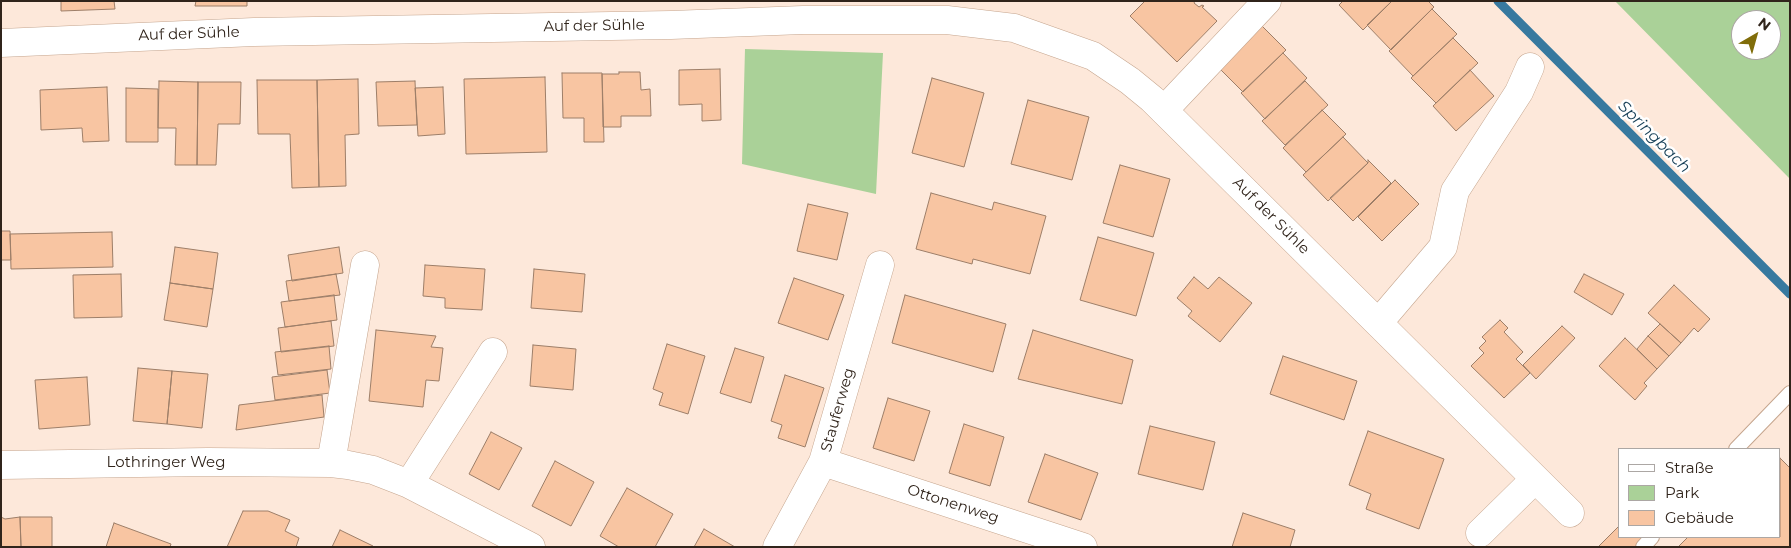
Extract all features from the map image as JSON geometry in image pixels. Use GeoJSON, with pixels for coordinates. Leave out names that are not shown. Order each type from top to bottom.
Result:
{"type":"FeatureCollection","features":[{"type":"Feature","properties":{"kind":"street"},"geometry":{"type":"LineString","coordinates":[[1164,110],[1267,1]]}},
{"type":"Feature","properties":{"kind":"street","name":"Auf der Sühle"},"geometry":{"type":"LineString","coordinates":[[1,43],[271,32],[671,25],[803,20],[947,20],[1014,28],[1093,56],[1130,81],[1164,110],[1570,513]]}},
{"type":"Feature","properties":{"kind":"street"},"geometry":{"type":"LineString","coordinates":[[1379,322],[1443,247],[1455,190],[1519,92],[1530,67]]}},
{"type":"Feature","properties":{"kind":"street"},"geometry":{"type":"LineString","coordinates":[[331,463],[365,265]]}},
{"type":"Feature","properties":{"kind":"street","name":"Stauferweg"},"geometry":{"type":"LineString","coordinates":[[777,547],[823,462],[880,265]]}},
{"type":"Feature","properties":{"kind":"street"},"geometry":{"type":"LineString","coordinates":[[408,484],[493,352]]}},
{"type":"Feature","properties":{"kind":"street","name":"Ottonenweg"},"geometry":{"type":"LineString","coordinates":[[823,462],[1083,547]]}},
{"type":"Feature","properties":{"kind":"street","name":"Lothringer Weg"},"geometry":{"type":"LineString","coordinates":[[1,464],[331,463],[373,470],[408,484],[531,547]]}},
{"type":"Feature","properties":{"kind":"street"},"geometry":{"type":"LineString","coordinates":[[1480,533],[1535,479]]}},
{"type":"Feature","properties":{"kind":"lane"},"geometry":{"type":"LineString","coordinates":[[1737,448],[1790,394]]}},
{"type":"Feature","properties":{"kind":"green space"},"geometry":{"type":"Polygon","coordinates":[[[1615,1],[1790,1],[1790,179],[1615,1]]]}},
{"type":"Feature","properties":{"kind":"green space"},"geometry":{"type":"Polygon","coordinates":[[[745,49],[883,53],[876,194],[742,164],[745,49]]]}},
{"type":"Feature","properties":{"kind":"building"},"geometry":{"type":"Polygon","coordinates":[[[61,1],[114,1],[115,9],[61,11],[61,1]]]}},
{"type":"Feature","properties":{"kind":"building"},"geometry":{"type":"Polygon","coordinates":[[[196,1],[247,1],[247,6],[195,6],[196,1]]]}},
{"type":"Feature","properties":{"kind":"building"},"geometry":{"type":"Polygon","coordinates":[[[1145,1],[1195,1],[1194,3],[1199,7],[1204,6],[1202,7],[1217,21],[1177,62],[1130,16],[1145,1]]]}},
{"type":"Feature","properties":{"kind":"building"},"geometry":{"type":"Polygon","coordinates":[[[1343,1],[1392,1],[1363,30],[1339,5],[1343,1]]]}},
{"type":"Feature","properties":{"kind":"building"},"geometry":{"type":"Polygon","coordinates":[[[1392,1],[1428,1],[1434,7],[1391,50],[1367,25],[1392,1]]]}},
{"type":"Feature","properties":{"kind":"building"},"geometry":{"type":"Polygon","coordinates":[[[1432,9],[1457,34],[1413,76],[1389,51],[1432,9]]]}},
{"type":"Feature","properties":{"kind":"building"},"geometry":{"type":"Polygon","coordinates":[[[1259,23],[1286,50],[1243,92],[1216,65],[1259,23]]]}},
{"type":"Feature","properties":{"kind":"building"},"geometry":{"type":"Polygon","coordinates":[[[1453,38],[1478,63],[1436,103],[1411,78],[1453,38]]]}},
{"type":"Feature","properties":{"kind":"building"},"geometry":{"type":"Polygon","coordinates":[[[1283,53],[1307,78],[1265,119],[1241,93],[1283,53]]]}},
{"type":"Feature","properties":{"kind":"building"},"geometry":{"type":"Polygon","coordinates":[[[720,69],[721,120],[702,121],[702,104],[679,105],[679,70],[720,69]]]}},
{"type":"Feature","properties":{"kind":"building"},"geometry":{"type":"Polygon","coordinates":[[[1470,70],[1494,96],[1456,131],[1433,106],[1470,70]]]}},
{"type":"Feature","properties":{"kind":"building"},"geometry":{"type":"Polygon","coordinates":[[[619,72],[640,72],[641,90],[650,89],[651,116],[621,116],[621,127],[603,127],[602,74],[619,74],[619,72]]]}},
{"type":"Feature","properties":{"kind":"building"},"geometry":{"type":"Polygon","coordinates":[[[562,73],[602,73],[604,142],[584,142],[584,118],[563,118],[562,73]]]}},
{"type":"Feature","properties":{"kind":"building"},"geometry":{"type":"Polygon","coordinates":[[[545,77],[547,152],[466,154],[464,79],[545,77]]]}},
{"type":"Feature","properties":{"kind":"building"},"geometry":{"type":"Polygon","coordinates":[[[932,78],[984,93],[964,167],[912,153],[932,78]]]}},
{"type":"Feature","properties":{"kind":"building"},"geometry":{"type":"Polygon","coordinates":[[[358,79],[359,134],[345,135],[346,186],[319,187],[317,80],[358,79]]]}},
{"type":"Feature","properties":{"kind":"building"},"geometry":{"type":"Polygon","coordinates":[[[257,80],[317,80],[319,187],[292,188],[290,134],[258,134],[257,80]]]}},
{"type":"Feature","properties":{"kind":"building"},"geometry":{"type":"Polygon","coordinates":[[[159,81],[198,82],[197,165],[175,165],[176,128],[158,128],[159,81]]]}},
{"type":"Feature","properties":{"kind":"building"},"geometry":{"type":"Polygon","coordinates":[[[415,81],[417,125],[378,126],[376,82],[415,81]]]}},
{"type":"Feature","properties":{"kind":"building"},"geometry":{"type":"Polygon","coordinates":[[[1305,81],[1328,105],[1285,145],[1262,121],[1305,81]]]}},
{"type":"Feature","properties":{"kind":"building"},"geometry":{"type":"Polygon","coordinates":[[[198,82],[241,82],[240,124],[218,124],[216,165],[197,165],[198,82]]]}},
{"type":"Feature","properties":{"kind":"building"},"geometry":{"type":"Polygon","coordinates":[[[107,87],[109,141],[83,142],[82,128],[41,130],[40,90],[107,87]]]}},
{"type":"Feature","properties":{"kind":"building"},"geometry":{"type":"Polygon","coordinates":[[[443,87],[445,134],[418,136],[415,88],[443,87]]]}},
{"type":"Feature","properties":{"kind":"building"},"geometry":{"type":"Polygon","coordinates":[[[126,88],[158,89],[158,142],[126,142],[126,88]]]}},
{"type":"Feature","properties":{"kind":"building"},"geometry":{"type":"Polygon","coordinates":[[[1028,100],[1089,117],[1072,180],[1011,164],[1028,100]]]}},
{"type":"Feature","properties":{"kind":"building"},"geometry":{"type":"Polygon","coordinates":[[[1322,110],[1346,134],[1306,172],[1283,148],[1322,110]]]}},
{"type":"Feature","properties":{"kind":"building"},"geometry":{"type":"Polygon","coordinates":[[[1343,137],[1368,163],[1328,201],[1303,175],[1343,137]]]}},
{"type":"Feature","properties":{"kind":"building"},"geometry":{"type":"Polygon","coordinates":[[[1368,160],[1391,183],[1353,221],[1330,198],[1368,163],[1368,160]]]}},
{"type":"Feature","properties":{"kind":"building"},"geometry":{"type":"Polygon","coordinates":[[[1120,165],[1170,179],[1153,237],[1103,223],[1120,165]]]}},
{"type":"Feature","properties":{"kind":"building"},"geometry":{"type":"Polygon","coordinates":[[[1395,180],[1419,204],[1382,241],[1358,217],[1395,180]]]}},
{"type":"Feature","properties":{"kind":"building"},"geometry":{"type":"Polygon","coordinates":[[[931,193],[992,210],[994,202],[1046,216],[1030,274],[973,259],[972,264],[916,249],[931,193]]]}},
{"type":"Feature","properties":{"kind":"building"},"geometry":{"type":"Polygon","coordinates":[[[808,204],[848,213],[837,260],[797,251],[808,204]]]}},
{"type":"Feature","properties":{"kind":"building"},"geometry":{"type":"Polygon","coordinates":[[[1,231],[10,231],[11,260],[1,260],[1,231]]]}},
{"type":"Feature","properties":{"kind":"building"},"geometry":{"type":"Polygon","coordinates":[[[112,232],[113,267],[11,269],[10,234],[112,232]]]}},
{"type":"Feature","properties":{"kind":"building"},"geometry":{"type":"Polygon","coordinates":[[[1098,237],[1154,253],[1136,316],[1080,300],[1098,237]]]}},
{"type":"Feature","properties":{"kind":"building"},"geometry":{"type":"Polygon","coordinates":[[[175,247],[218,253],[213,289],[170,283],[175,247]]]}},
{"type":"Feature","properties":{"kind":"building"},"geometry":{"type":"Polygon","coordinates":[[[339,247],[343,273],[292,281],[288,255],[339,247]]]}},
{"type":"Feature","properties":{"kind":"building"},"geometry":{"type":"Polygon","coordinates":[[[425,265],[485,269],[482,310],[445,308],[445,298],[423,296],[425,265]]]}},
{"type":"Feature","properties":{"kind":"building"},"geometry":{"type":"Polygon","coordinates":[[[534,269],[585,274],[582,312],[531,308],[534,269]]]}},
{"type":"Feature","properties":{"kind":"building"},"geometry":{"type":"Polygon","coordinates":[[[121,274],[122,317],[74,318],[73,275],[121,274]]]}},
{"type":"Feature","properties":{"kind":"building"},"geometry":{"type":"Polygon","coordinates":[[[336,274],[340,295],[289,301],[286,281],[336,274]]]}},
{"type":"Feature","properties":{"kind":"building"},"geometry":{"type":"Polygon","coordinates":[[[1584,274],[1624,294],[1612,315],[1574,292],[1584,274]]]}},
{"type":"Feature","properties":{"kind":"building"},"geometry":{"type":"Polygon","coordinates":[[[1194,277],[1208,289],[1219,277],[1252,303],[1220,342],[1188,316],[1192,311],[1177,298],[1194,277]]]}},
{"type":"Feature","properties":{"kind":"building"},"geometry":{"type":"Polygon","coordinates":[[[794,278],[844,295],[828,340],[778,323],[794,278]]]}},
{"type":"Feature","properties":{"kind":"building"},"geometry":{"type":"Polygon","coordinates":[[[170,283],[213,289],[207,327],[164,320],[170,283]]]}},
{"type":"Feature","properties":{"kind":"building"},"geometry":{"type":"Polygon","coordinates":[[[1674,285],[1710,319],[1698,332],[1694,328],[1681,343],[1648,313],[1674,285]]]}},
{"type":"Feature","properties":{"kind":"building"},"geometry":{"type":"Polygon","coordinates":[[[334,295],[337,320],[285,327],[281,302],[334,295]]]}},
{"type":"Feature","properties":{"kind":"building"},"geometry":{"type":"Polygon","coordinates":[[[905,295],[1006,324],[993,372],[892,343],[905,295]]]}},
{"type":"Feature","properties":{"kind":"building"},"geometry":{"type":"Polygon","coordinates":[[[1500,320],[1508,328],[1504,332],[1523,352],[1516,359],[1530,373],[1504,398],[1471,366],[1484,353],[1479,348],[1486,341],[1482,337],[1500,320]]]}},
{"type":"Feature","properties":{"kind":"building"},"geometry":{"type":"Polygon","coordinates":[[[331,321],[334,346],[281,352],[278,328],[331,321]]]}},
{"type":"Feature","properties":{"kind":"building"},"geometry":{"type":"Polygon","coordinates":[[[1660,324],[1681,343],[1669,356],[1648,336],[1660,324]]]}},
{"type":"Feature","properties":{"kind":"building"},"geometry":{"type":"Polygon","coordinates":[[[1562,326],[1575,338],[1536,379],[1523,365],[1562,326]]]}},
{"type":"Feature","properties":{"kind":"building"},"geometry":{"type":"Polygon","coordinates":[[[376,330],[436,336],[431,347],[443,348],[439,381],[426,380],[423,407],[369,401],[376,330]]]}},
{"type":"Feature","properties":{"kind":"building"},"geometry":{"type":"Polygon","coordinates":[[[1033,330],[1133,360],[1122,404],[1018,379],[1033,330]]]}},
{"type":"Feature","properties":{"kind":"building"},"geometry":{"type":"Polygon","coordinates":[[[1648,336],[1669,356],[1657,369],[1637,349],[1648,336]]]}},
{"type":"Feature","properties":{"kind":"building"},"geometry":{"type":"Polygon","coordinates":[[[1625,338],[1657,369],[1644,383],[1647,386],[1635,400],[1599,366],[1625,338]]]}},
{"type":"Feature","properties":{"kind":"building"},"geometry":{"type":"Polygon","coordinates":[[[667,344],[705,356],[688,414],[659,405],[663,393],[653,389],[667,344]]]}},
{"type":"Feature","properties":{"kind":"building"},"geometry":{"type":"Polygon","coordinates":[[[533,345],[576,349],[573,390],[530,386],[533,345]]]}},
{"type":"Feature","properties":{"kind":"building"},"geometry":{"type":"Polygon","coordinates":[[[329,346],[331,369],[278,375],[275,352],[329,346]]]}},
{"type":"Feature","properties":{"kind":"building"},"geometry":{"type":"Polygon","coordinates":[[[735,348],[764,357],[751,403],[720,393],[735,348]]]}},
{"type":"Feature","properties":{"kind":"building"},"geometry":{"type":"Polygon","coordinates":[[[1283,356],[1357,381],[1344,420],[1270,394],[1283,356]]]}},
{"type":"Feature","properties":{"kind":"building"},"geometry":{"type":"Polygon","coordinates":[[[138,368],[172,371],[167,424],[133,421],[138,368]]]}},
{"type":"Feature","properties":{"kind":"building"},"geometry":{"type":"Polygon","coordinates":[[[327,370],[330,393],[275,400],[272,377],[327,370]]]}},
{"type":"Feature","properties":{"kind":"building"},"geometry":{"type":"Polygon","coordinates":[[[172,371],[208,374],[202,428],[167,424],[172,371]]]}},
{"type":"Feature","properties":{"kind":"building"},"geometry":{"type":"Polygon","coordinates":[[[785,375],[824,388],[805,447],[778,438],[782,425],[771,421],[785,375]]]}},
{"type":"Feature","properties":{"kind":"building"},"geometry":{"type":"Polygon","coordinates":[[[87,377],[90,425],[39,429],[35,380],[87,377]]]}},
{"type":"Feature","properties":{"kind":"building"},"geometry":{"type":"Polygon","coordinates":[[[322,395],[324,417],[236,430],[239,405],[322,395]]]}},
{"type":"Feature","properties":{"kind":"building"},"geometry":{"type":"Polygon","coordinates":[[[888,398],[930,411],[914,461],[873,448],[888,398]]]}},
{"type":"Feature","properties":{"kind":"building"},"geometry":{"type":"Polygon","coordinates":[[[964,424],[1004,437],[990,486],[949,473],[964,424]]]}},
{"type":"Feature","properties":{"kind":"building"},"geometry":{"type":"Polygon","coordinates":[[[1150,426],[1215,442],[1203,490],[1138,474],[1150,426]]]}},
{"type":"Feature","properties":{"kind":"building"},"geometry":{"type":"Polygon","coordinates":[[[1368,431],[1444,459],[1419,529],[1366,509],[1371,494],[1349,485],[1368,431]]]}},
{"type":"Feature","properties":{"kind":"building"},"geometry":{"type":"Polygon","coordinates":[[[491,432],[522,448],[499,490],[469,474],[491,432]]]}},
{"type":"Feature","properties":{"kind":"building"},"geometry":{"type":"Polygon","coordinates":[[[1045,454],[1098,473],[1081,520],[1028,502],[1045,454]]]}},
{"type":"Feature","properties":{"kind":"building"},"geometry":{"type":"Polygon","coordinates":[[[1781,459],[1790,468],[1790,547],[1678,547],[1687,538],[1781,538],[1781,459]]]}},
{"type":"Feature","properties":{"kind":"building"},"geometry":{"type":"Polygon","coordinates":[[[555,461],[594,482],[571,526],[532,506],[555,461]]]}},
{"type":"Feature","properties":{"kind":"building"},"geometry":{"type":"Polygon","coordinates":[[[627,488],[673,514],[655,547],[619,547],[600,536],[627,488]]]}},
{"type":"Feature","properties":{"kind":"building"},"geometry":{"type":"Polygon","coordinates":[[[243,511],[268,511],[290,520],[285,531],[299,538],[296,547],[227,547],[243,511]]]}},
{"type":"Feature","properties":{"kind":"building"},"geometry":{"type":"Polygon","coordinates":[[[1243,513],[1295,530],[1290,547],[1232,547],[1243,513]]]}},
{"type":"Feature","properties":{"kind":"building"},"geometry":{"type":"Polygon","coordinates":[[[1,517],[5,519],[20,517],[21,547],[1,547],[1,517]]]}},
{"type":"Feature","properties":{"kind":"building"},"geometry":{"type":"Polygon","coordinates":[[[20,517],[52,517],[52,547],[21,547],[20,517]]]}},
{"type":"Feature","properties":{"kind":"building"},"geometry":{"type":"Polygon","coordinates":[[[114,523],[171,544],[170,547],[106,547],[114,523]]]}},
{"type":"Feature","properties":{"kind":"building"},"geometry":{"type":"Polygon","coordinates":[[[1618,527],[1618,538],[1646,538],[1637,547],[1598,547],[1618,527]]]}},
{"type":"Feature","properties":{"kind":"building"},"geometry":{"type":"Polygon","coordinates":[[[704,529],[735,547],[694,547],[704,529]]]}},
{"type":"Feature","properties":{"kind":"building"},"geometry":{"type":"Polygon","coordinates":[[[340,530],[373,546],[373,547],[332,547],[340,530]]]}},
{"type":"Feature","properties":{"kind":"waterway","name":"Springbach"},"geometry":{"type":"LineString","coordinates":[[1498,1],[1790,294]]}}]}
